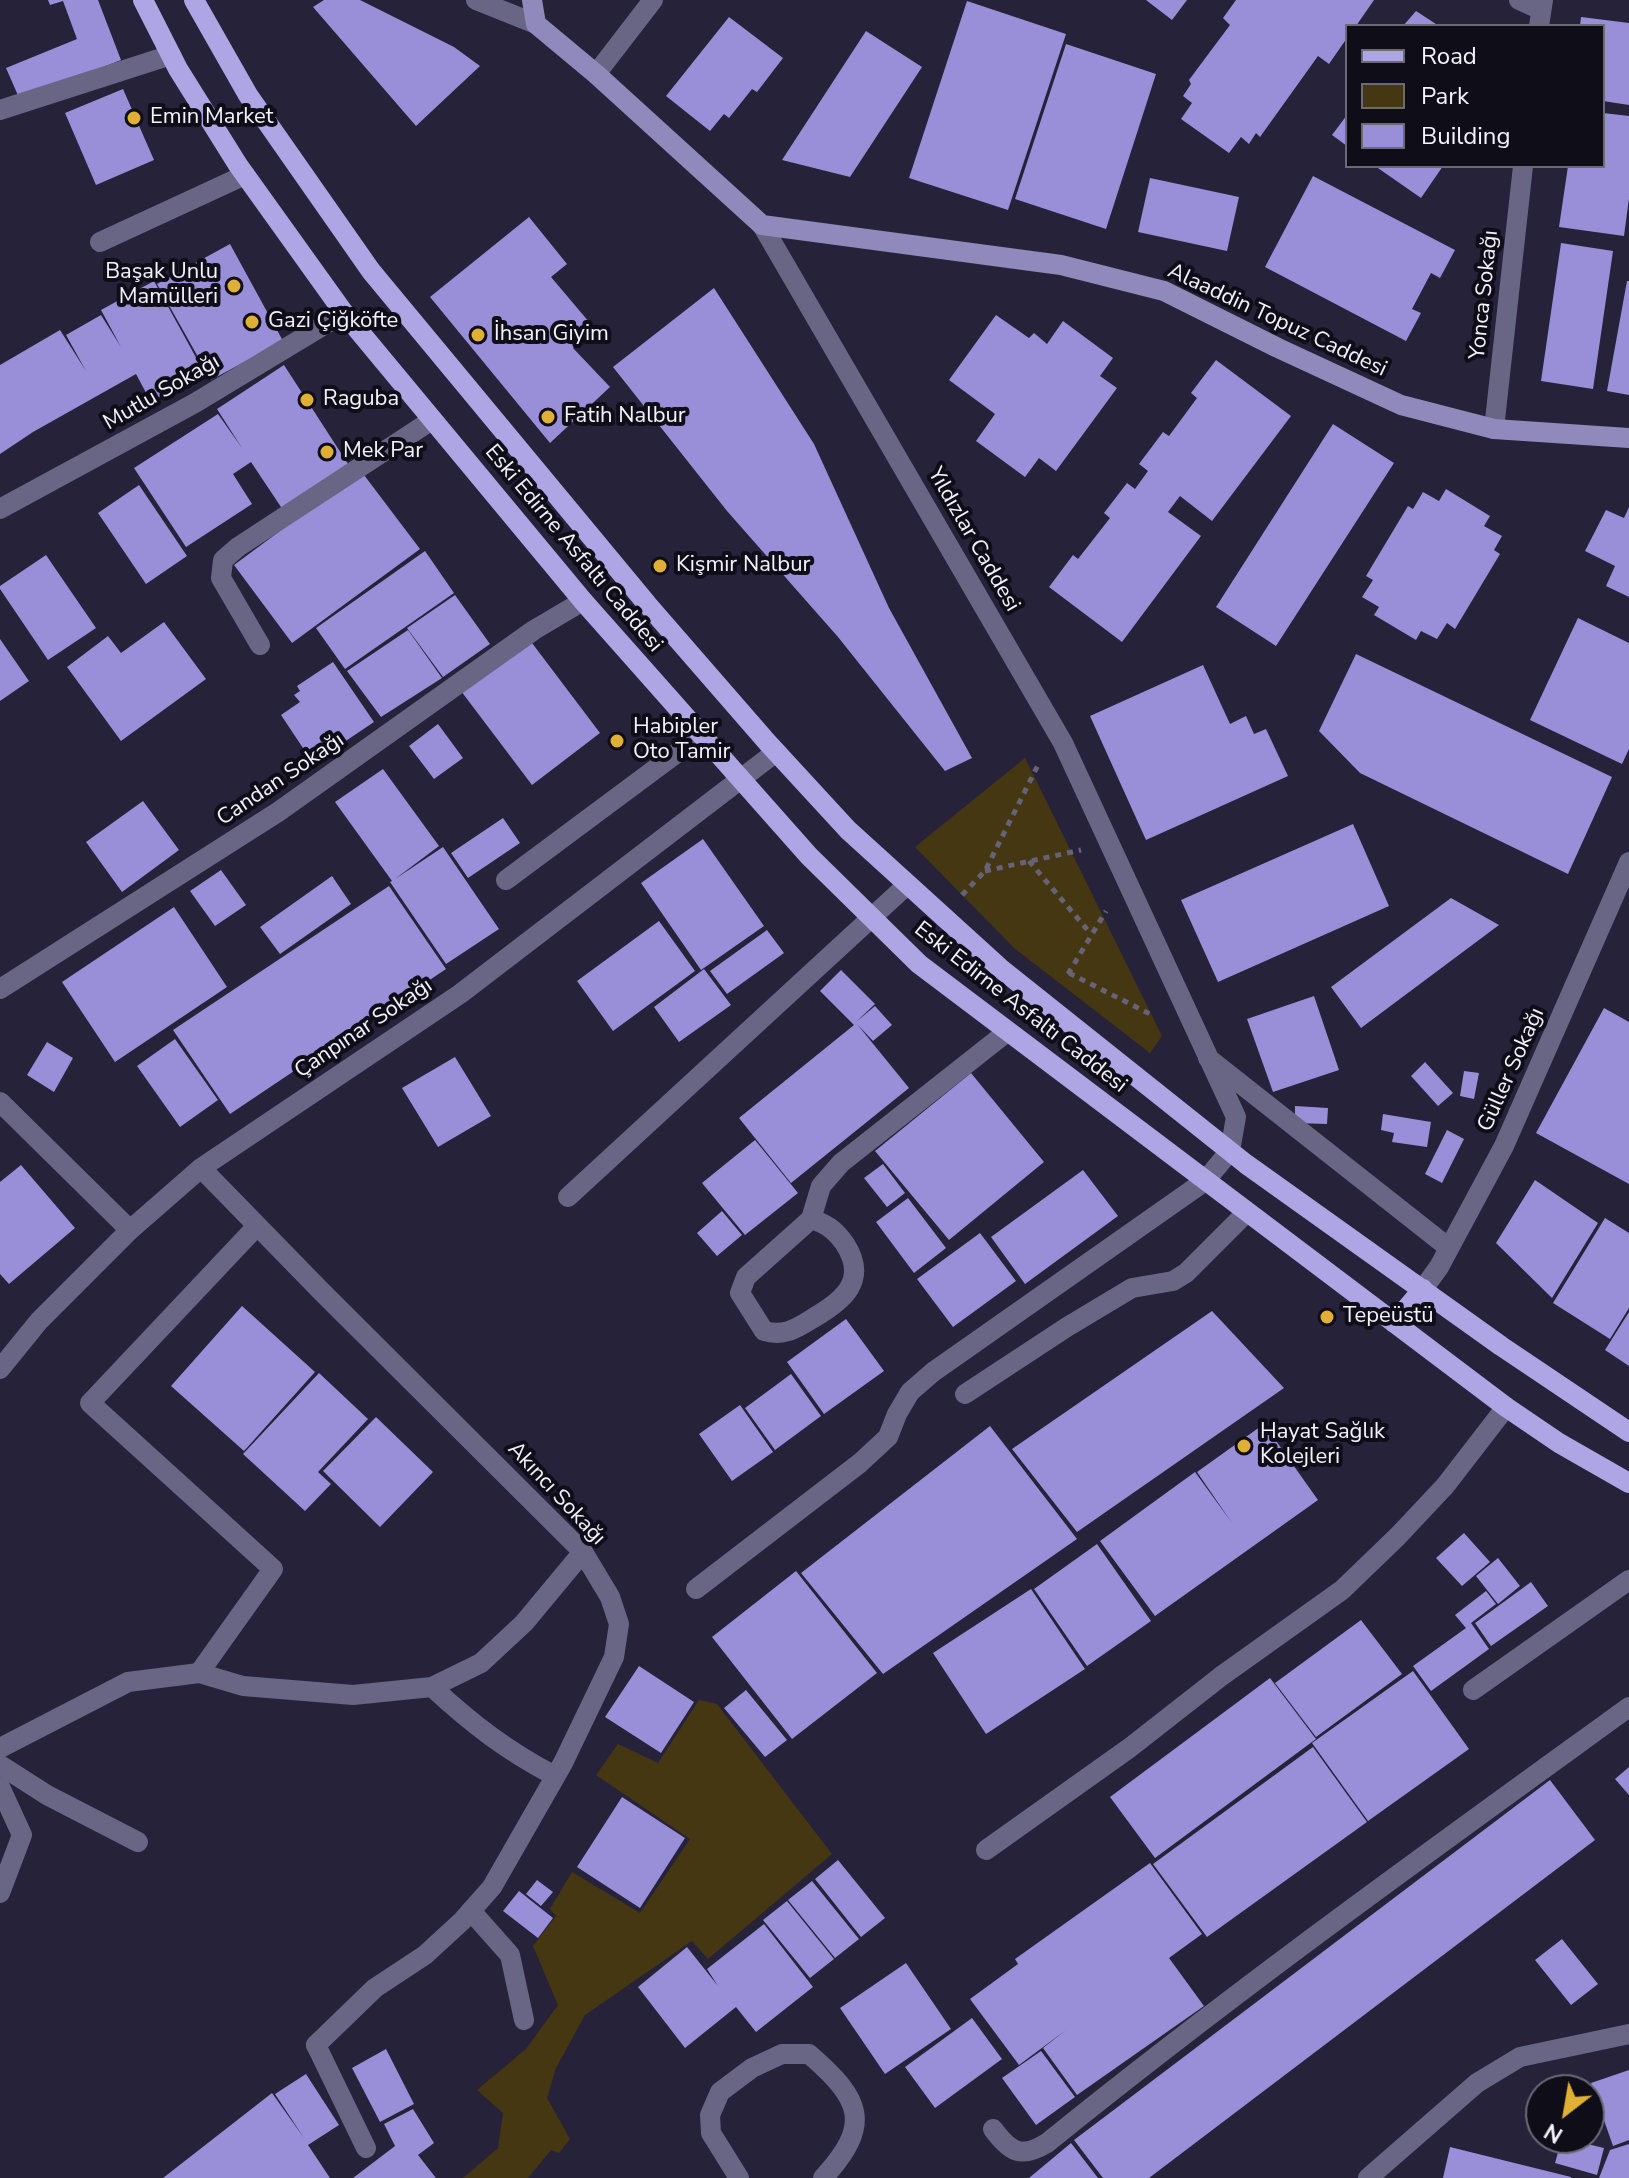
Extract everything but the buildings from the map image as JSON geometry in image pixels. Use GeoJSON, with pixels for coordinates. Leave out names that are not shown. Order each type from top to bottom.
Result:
{"type":"FeatureCollection","features":[{"type":"Feature","properties":{"kind":"main road","name":"Eski Edirne Asfaltı Caddesi"},"geometry":{"type":"LineString","coordinates":[[143,0],[171,55],[245,175],[344,313],[583,601],[809,856],[870,918],[919,964],[1007,1032],[1506,1407],[1559,1443],[1629,1483]]}},
{"type":"Feature","properties":{"kind":"main road","name":"Eski Edirne Asfaltı Caddesi"},"geometry":{"type":"LineString","coordinates":[[194,0],[248,95],[371,271],[647,604],[848,830],[1049,1009],[1230,1151],[1501,1346],[1629,1432]]}},
{"type":"Feature","properties":{"kind":"main road"},"geometry":{"type":"LineString","coordinates":[[532,0],[536,24]]}},
{"type":"Feature","properties":{"kind":"main road","name":"Yıldızlar Caddesi"},"geometry":{"type":"LineString","coordinates":[[536,24],[596,74],[762,225]]}},
{"type":"Feature","properties":{"kind":"main road","name":"Alaaddin Topuz Caddesi"},"geometry":{"type":"LineString","coordinates":[[762,225],[1061,265],[1164,291],[1401,405],[1494,429],[1629,438]]}},
{"type":"Feature","properties":{"kind":"main road"},"geometry":{"type":"LineString","coordinates":[[1394,1323],[1423,1289]]}},
{"type":"Feature","properties":{"kind":"street"},"geometry":{"type":"LineString","coordinates":[[476,0],[536,24]]}},
{"type":"Feature","properties":{"kind":"street"},"geometry":{"type":"LineString","coordinates":[[596,74],[653,0]]}},
{"type":"Feature","properties":{"kind":"street"},"geometry":{"type":"LineString","coordinates":[[1519,0],[1541,12]]}},
{"type":"Feature","properties":{"kind":"street"},"geometry":{"type":"LineString","coordinates":[[0,110],[171,55]]}},
{"type":"Feature","properties":{"kind":"street","name":"Yonca Sokağı"},"geometry":{"type":"LineString","coordinates":[[1494,429],[1523,168]]}},
{"type":"Feature","properties":{"kind":"street"},"geometry":{"type":"LineString","coordinates":[[100,242],[245,175]]}},
{"type":"Feature","properties":{"kind":"street","name":"Yıldızlar Caddesi"},"geometry":{"type":"LineString","coordinates":[[762,225],[1055,730],[1236,1117],[1230,1151]]}},
{"type":"Feature","properties":{"kind":"street","name":"Mutlu Sokağı"},"geometry":{"type":"LineString","coordinates":[[0,509],[195,403],[344,313]]}},
{"type":"Feature","properties":{"kind":"street"},"geometry":{"type":"LineString","coordinates":[[260,645],[221,578],[223,560],[238,547],[432,420]]}},
{"type":"Feature","properties":{"kind":"street","name":"Candan Sokağı"},"geometry":{"type":"LineString","coordinates":[[0,989],[278,812],[362,755],[434,699],[583,601]]}},
{"type":"Feature","properties":{"kind":"street"},"geometry":{"type":"LineString","coordinates":[[506,880],[701,735]]}},
{"type":"Feature","properties":{"kind":"street","name":"Çanpınar Sokağı"},"geometry":{"type":"LineString","coordinates":[[0,1369],[39,1321],[130,1230],[201,1168],[460,994],[776,752]]}},
{"type":"Feature","properties":{"kind":"street","name":"Güller Sokağı"},"geometry":{"type":"LineString","coordinates":[[1423,1289],[1449,1248],[1504,1146],[1629,862]]}},
{"type":"Feature","properties":{"kind":"street"},"geometry":{"type":"LineString","coordinates":[[568,1197],[907,885]]}},
{"type":"Feature","properties":{"kind":"street"},"geometry":{"type":"LineString","coordinates":[[811,1219],[827,1224],[853,1257],[851,1286],[840,1302],[791,1332],[774,1334],[764,1331],[740,1293],[746,1277],[811,1219],[821,1186],[841,1163],[1007,1032]]}},
{"type":"Feature","properties":{"kind":"street"},"geometry":{"type":"LineString","coordinates":[[1208,1058],[1449,1248]]}},
{"type":"Feature","properties":{"kind":"street"},"geometry":{"type":"LineString","coordinates":[[0,1102],[130,1230]]}},
{"type":"Feature","properties":{"kind":"street"},"geometry":{"type":"LineString","coordinates":[[696,1589],[860,1463],[888,1437],[910,1392],[933,1372],[1205,1181],[1230,1151]]}},
{"type":"Feature","properties":{"kind":"street","name":"Akıncı Sokağı"},"geometry":{"type":"LineString","coordinates":[[201,1168],[583,1552],[610,1597],[619,1624],[614,1657],[555,1776],[492,1887],[425,1955],[375,1988],[316,2045],[366,2148]]}},
{"type":"Feature","properties":{"kind":"street"},"geometry":{"type":"LineString","coordinates":[[965,1394],[1132,1288],[1173,1281],[1186,1273],[1247,1212]]}},
{"type":"Feature","properties":{"kind":"street"},"geometry":{"type":"LineString","coordinates":[[199,1673],[273,1569],[90,1403],[257,1226]]}},
{"type":"Feature","properties":{"kind":"street"},"geometry":{"type":"LineString","coordinates":[[986,1850],[1342,1590],[1445,1486],[1506,1407]]}},
{"type":"Feature","properties":{"kind":"street"},"geometry":{"type":"LineString","coordinates":[[0,1748],[128,1682],[199,1673],[243,1686],[353,1695],[432,1687],[481,1663],[524,1623],[583,1552]]}},
{"type":"Feature","properties":{"kind":"street"},"geometry":{"type":"LineString","coordinates":[[1473,1690],[1629,1580]]}},
{"type":"Feature","properties":{"kind":"street"},"geometry":{"type":"LineString","coordinates":[[432,1687],[470,1722],[513,1753],[555,1776]]}},
{"type":"Feature","properties":{"kind":"street"},"geometry":{"type":"LineString","coordinates":[[993,2129],[1004,2144],[1015,2151],[1028,2152],[1047,2143],[1252,1982],[1629,1707]]}},
{"type":"Feature","properties":{"kind":"street"},"geometry":{"type":"LineString","coordinates":[[0,1765],[47,1795],[138,1842]]}},
{"type":"Feature","properties":{"kind":"street"},"geometry":{"type":"LineString","coordinates":[[0,1787],[22,1835],[0,1893]]}},
{"type":"Feature","properties":{"kind":"street"},"geometry":{"type":"LineString","coordinates":[[471,1911],[510,1955],[524,2020]]}},
{"type":"Feature","properties":{"kind":"street"},"geometry":{"type":"LineString","coordinates":[[1368,2178],[1477,2083],[1520,2057],[1629,2034]]}},
{"type":"Feature","properties":{"kind":"street"},"geometry":{"type":"LineString","coordinates":[[739,2178],[711,2133],[710,2115],[720,2092],[752,2068],[782,2054],[809,2054],[837,2078],[856,2108],[853,2139],[823,2178]]}},
{"type":"Feature","properties":{"kind":"path"},"geometry":{"type":"LineString","coordinates":[[940,915],[985,871],[1055,730]]}},
{"type":"Feature","properties":{"kind":"path"},"geometry":{"type":"LineString","coordinates":[[985,871],[1109,843]]}},
{"type":"Feature","properties":{"kind":"path"},"geometry":{"type":"LineString","coordinates":[[1029,861],[1091,934]]}},
{"type":"Feature","properties":{"kind":"path"},"geometry":{"type":"LineString","coordinates":[[1049,1009],[1125,879]]}},
{"type":"Feature","properties":{"kind":"path"},"geometry":{"type":"LineString","coordinates":[[1069,973],[1168,1023]]}},
{"type":"Feature","properties":{"kind":"green space"},"geometry":{"type":"Polygon","coordinates":[[[1025,758],[1162,1036],[1150,1053],[1014,948],[915,847],[1025,758]]]}},
{"type":"Feature","properties":{"kind":"green space"},"geometry":{"type":"Polygon","coordinates":[[[699,1700],[717,1704],[832,1854],[708,1959],[692,1941],[585,2015],[556,2068],[547,2098],[570,2139],[559,2153],[551,2150],[528,2178],[463,2178],[498,2148],[503,2113],[477,2090],[526,2049],[558,2005],[533,1946],[556,1916],[550,1909],[572,1872],[640,1913],[690,1839],[596,1775],[618,1744],[658,1763],[699,1700]]]}},
{"type":"Feature","properties":{"kind":"place","name":"Emin Market"},"geometry":{"type":"Point","coordinates":[134,118]}},
{"type":"Feature","properties":{"kind":"place","name":"Başak Unlu Mamülleri"},"geometry":{"type":"Point","coordinates":[234,286]}},
{"type":"Feature","properties":{"kind":"place","name":"Gazi Çiğköfte"},"geometry":{"type":"Point","coordinates":[252,322]}},
{"type":"Feature","properties":{"kind":"place","name":"İhsan Giyim"},"geometry":{"type":"Point","coordinates":[478,335]}},
{"type":"Feature","properties":{"kind":"place","name":"Raguba"},"geometry":{"type":"Point","coordinates":[307,400]}},
{"type":"Feature","properties":{"kind":"place","name":"Fatih Nalbur"},"geometry":{"type":"Point","coordinates":[548,417]}},
{"type":"Feature","properties":{"kind":"place","name":"Mek Par"},"geometry":{"type":"Point","coordinates":[327,452]}},
{"type":"Feature","properties":{"kind":"place","name":"Kişmir Nalbur"},"geometry":{"type":"Point","coordinates":[660,566]}},
{"type":"Feature","properties":{"kind":"place","name":"Habipler Oto Tamir"},"geometry":{"type":"Point","coordinates":[617,741]}},
{"type":"Feature","properties":{"kind":"place","name":"Tepeüstü"},"geometry":{"type":"Point","coordinates":[1327,1317]}},
{"type":"Feature","properties":{"kind":"place","name":"Hayat Sağlık Kolejleri"},"geometry":{"type":"Point","coordinates":[1244,1446]}}]}
